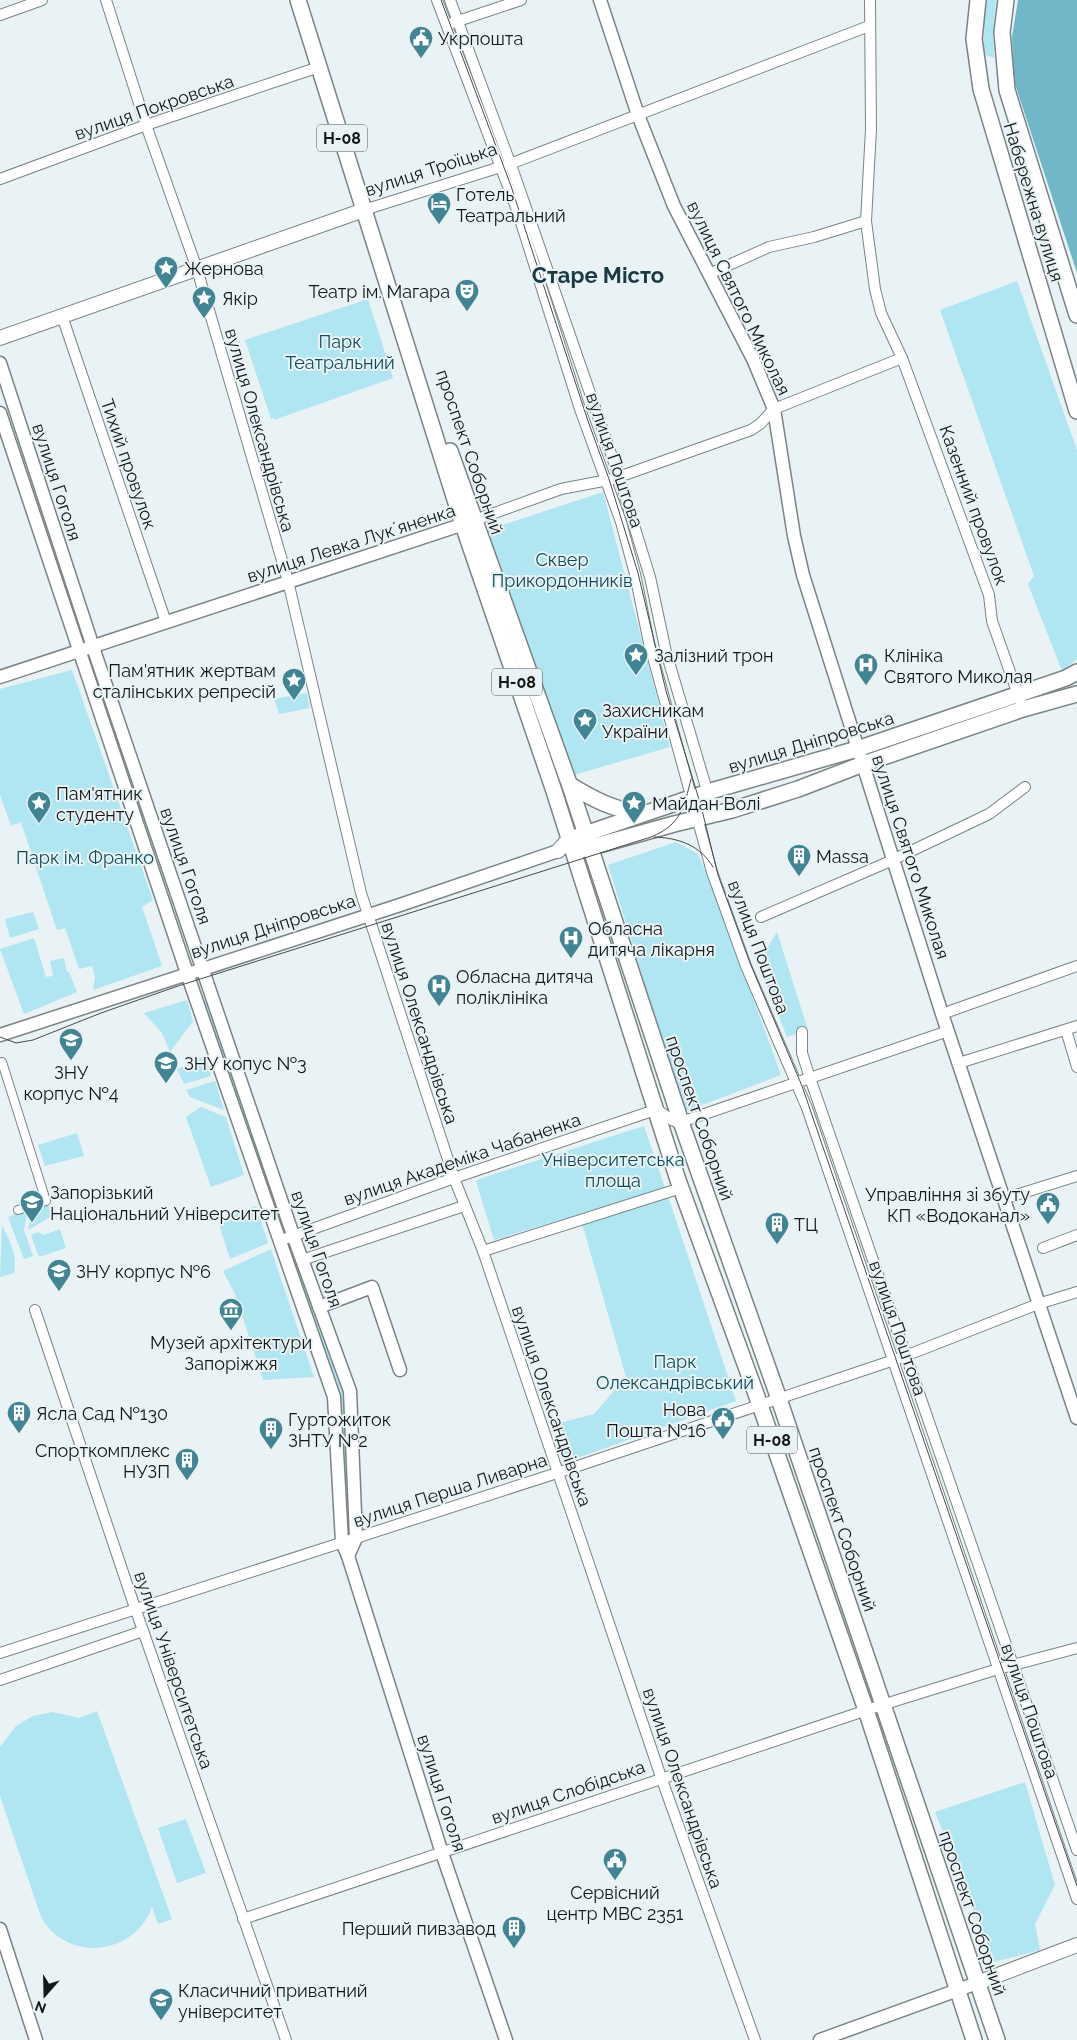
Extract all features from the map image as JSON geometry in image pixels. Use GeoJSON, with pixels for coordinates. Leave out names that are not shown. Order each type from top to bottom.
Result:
{"type":"FeatureCollection","features":[{"type":"Feature","properties":{"kind":"main road","name":"проспект Соборний"},"geometry":{"type":"LineString","coordinates":[[298,0],[364,210],[469,523],[553,788],[566,848],[680,1188],[760,1405],[866,1710],[956,1992],[974,2040]]}},
{"type":"Feature","properties":{"kind":"main road","name":"Набережна вулиця"},"geometry":{"type":"LineString","coordinates":[[978,0],[974,39],[981,90],[1077,411]]}},
{"type":"Feature","properties":{"kind":"main road"},"geometry":{"type":"LineString","coordinates":[[1006,0],[1002,32],[1007,90],[1077,316]]}},
{"type":"Feature","properties":{"kind":"main road","name":"вулиця Троїцька"},"geometry":{"type":"LineString","coordinates":[[0,338],[364,210]]}},
{"type":"Feature","properties":{"kind":"main road","name":"проспект Соборний"},"geometry":{"type":"LineString","coordinates":[[469,523],[570,785],[680,1122],[778,1399],[997,2040]]}},
{"type":"Feature","properties":{"kind":"main road","name":"вулиця Дніпровська"},"geometry":{"type":"LineString","coordinates":[[566,848],[588,841],[714,814],[798,789],[860,756],[1018,693],[1066,678],[1077,672]]}},
{"type":"Feature","properties":{"kind":"main road","name":"вулиця Дніпровська"},"geometry":{"type":"LineString","coordinates":[[588,841],[649,813],[708,793],[860,756],[1077,694]]}},
{"type":"Feature","properties":{"kind":"main road"},"geometry":{"type":"LineString","coordinates":[[570,785],[588,796],[619,809],[649,813]]}},
{"type":"Feature","properties":{"kind":"main road"},"geometry":{"type":"LineString","coordinates":[[978,1983],[1077,1946]]}},
{"type":"Feature","properties":{"kind":"street"},"geometry":{"type":"LineString","coordinates":[[0,16],[42,0]]}},
{"type":"Feature","properties":{"kind":"street","name":"вулиця Олександрівська"},"geometry":{"type":"LineString","coordinates":[[106,0],[146,125],[197,269],[288,581],[361,893],[454,1178],[482,1251],[662,1777],[755,2040]]}},
{"type":"Feature","properties":{"kind":"street","name":"вулиця Поштова"},"geometry":{"type":"LineString","coordinates":[[437,0],[446,26],[506,165],[517,210],[578,401],[606,480],[635,574],[651,652],[712,872],[746,966],[796,1081],[1077,1899]]}},
{"type":"Feature","properties":{"kind":"street","name":"вулиця Поштова"},"geometry":{"type":"LineString","coordinates":[[450,0],[506,165],[619,477],[650,577],[666,652],[714,814]]}},
{"type":"Feature","properties":{"kind":"street"},"geometry":{"type":"LineString","coordinates":[[446,26],[521,0]]}},
{"type":"Feature","properties":{"kind":"street","name":"вулиця Святого Миколая"},"geometry":{"type":"LineString","coordinates":[[600,0],[638,115],[674,206],[753,359],[774,409],[798,555],[942,1014],[1077,1418]]}},
{"type":"Feature","properties":{"kind":"street","name":"Казенний провулок"},"geometry":{"type":"LineString","coordinates":[[870,0],[871,130],[866,221],[875,289],[881,313],[902,358],[989,595],[992,621],[1023,709]]}},
{"type":"Feature","properties":{"kind":"street","name":"вулиця Троїцька"},"geometry":{"type":"LineString","coordinates":[[364,210],[506,165],[869,26]]}},
{"type":"Feature","properties":{"kind":"street","name":"вулиця Покровська"},"geometry":{"type":"LineString","coordinates":[[0,179],[146,125],[319,67]]}},
{"type":"Feature","properties":{"kind":"street"},"geometry":{"type":"LineString","coordinates":[[709,274],[769,247],[821,235],[866,221]]}},
{"type":"Feature","properties":{"kind":"street","name":"Тихий провулок"},"geometry":{"type":"LineString","coordinates":[[62,316],[166,622]]}},
{"type":"Feature","properties":{"kind":"street","name":"вулиця Левка Лукʼяненка"},"geometry":{"type":"LineString","coordinates":[[0,677],[469,523],[561,489],[619,477],[751,430],[760,424],[774,409],[902,358]]}},
{"type":"Feature","properties":{"kind":"street","name":"вулиця Гоголя"},"geometry":{"type":"LineString","coordinates":[[0,363],[202,969],[293,1235],[350,1391],[356,1538],[348,1556]]}},
{"type":"Feature","properties":{"kind":"street","name":"вулиця Гоголя"},"geometry":{"type":"LineString","coordinates":[[0,413],[187,974],[334,1397],[342,1542],[442,1853],[506,2040]]}},
{"type":"Feature","properties":{"kind":"street"},"geometry":{"type":"LineString","coordinates":[[762,917],[893,860],[989,814],[1025,787]]}},
{"type":"Feature","properties":{"kind":"street","name":"вулиця Дніпровська"},"geometry":{"type":"LineString","coordinates":[[0,1035],[368,915],[566,848]]}},
{"type":"Feature","properties":{"kind":"street"},"geometry":{"type":"LineString","coordinates":[[942,1014],[1077,966]]}},
{"type":"Feature","properties":{"kind":"street"},"geometry":{"type":"LineString","coordinates":[[959,1063],[1077,1026]]}},
{"type":"Feature","properties":{"kind":"street"},"geometry":{"type":"LineString","coordinates":[[1066,1030],[1077,1067]]}},
{"type":"Feature","properties":{"kind":"street"},"geometry":{"type":"LineString","coordinates":[[655,1110],[662,1112],[672,1122],[680,1122],[796,1081],[810,1078],[948,1031]]}},
{"type":"Feature","properties":{"kind":"street","name":"вулиця Поштова"},"geometry":{"type":"LineString","coordinates":[[802,1032],[802,1053],[810,1078],[1077,1850]]}},
{"type":"Feature","properties":{"kind":"street"},"geometry":{"type":"LineString","coordinates":[[2,1062],[46,1201],[18,1210]]}},
{"type":"Feature","properties":{"kind":"street","name":"вулиця Академіка Чабаненка"},"geometry":{"type":"LineString","coordinates":[[279,1241],[454,1178],[655,1110]]}},
{"type":"Feature","properties":{"kind":"street"},"geometry":{"type":"LineString","coordinates":[[1003,1199],[1076,1179]]}},
{"type":"Feature","properties":{"kind":"street"},"geometry":{"type":"LineString","coordinates":[[482,1251],[680,1188]]}},
{"type":"Feature","properties":{"kind":"street"},"geometry":{"type":"LineString","coordinates":[[302,1260],[464,1206]]}},
{"type":"Feature","properties":{"kind":"street"},"geometry":{"type":"LineString","coordinates":[[1043,1248],[1077,1235]]}},
{"type":"Feature","properties":{"kind":"street"},"geometry":{"type":"LineString","coordinates":[[319,1307],[372,1287],[400,1370]]}},
{"type":"Feature","properties":{"kind":"street","name":"вулиця Перша Ливарна"},"geometry":{"type":"LineString","coordinates":[[0,1654],[778,1399],[905,1356],[1038,1304],[1077,1292]]}},
{"type":"Feature","properties":{"kind":"street","name":"вулиця Університетська"},"geometry":{"type":"LineString","coordinates":[[35,1310],[243,1920],[286,2040]]}},
{"type":"Feature","properties":{"kind":"street"},"geometry":{"type":"LineString","coordinates":[[0,1680],[144,1631]]}},
{"type":"Feature","properties":{"kind":"street","name":"вулиця Слобідська"},"geometry":{"type":"LineString","coordinates":[[243,1920],[662,1777],[866,1710],[998,1669],[1077,1648]]}},
{"type":"Feature","properties":{"kind":"street"},"geometry":{"type":"LineString","coordinates":[[0,1929],[36,2040]]}},
{"type":"Feature","properties":{"kind":"street"},"geometry":{"type":"LineString","coordinates":[[820,2040],[978,1983]]}},
{"type":"Feature","properties":{"kind":"green space"},"geometry":{"type":"Polygon","coordinates":[[[985,0],[996,0],[993,30],[994,58],[983,54],[985,0]]]}},
{"type":"Feature","properties":{"kind":"green space"},"geometry":{"type":"Polygon","coordinates":[[[1017,281],[1077,450],[1077,659],[1062,671],[1028,584],[1034,576],[940,310],[1017,281]]]}},
{"type":"Feature","properties":{"kind":"green space","name":"Парк Театральний"},"geometry":{"type":"Polygon","coordinates":[[[368,299],[393,378],[274,420],[274,418],[271,419],[245,340],[368,299]]]}},
{"type":"Feature","properties":{"kind":"green space","name":"Сквер Прикордонників"},"geometry":{"type":"Polygon","coordinates":[[[603,492],[670,747],[574,775],[484,531],[603,492]]]}},
{"type":"Feature","properties":{"kind":"green space","name":"Парк ім. Франко"},"geometry":{"type":"Polygon","coordinates":[[[72,670],[153,900],[142,907],[162,966],[93,990],[95,977],[92,966],[79,969],[65,928],[57,930],[21,822],[11,826],[0,795],[0,689],[72,670]]]}},
{"type":"Feature","properties":{"kind":"green space"},"geometry":{"type":"Polygon","coordinates":[[[307,693],[310,708],[279,714],[274,699],[307,693]]]}},
{"type":"Feature","properties":{"kind":"green space"},"geometry":{"type":"Polygon","coordinates":[[[676,842],[698,854],[714,891],[781,1075],[684,1112],[608,865],[676,842]]]}},
{"type":"Feature","properties":{"kind":"green space"},"geometry":{"type":"Polygon","coordinates":[[[33,912],[39,929],[10,938],[5,919],[33,912]]]}},
{"type":"Feature","properties":{"kind":"green space"},"geometry":{"type":"Polygon","coordinates":[[[777,932],[808,1030],[787,1037],[760,968],[765,952],[777,932]]]}},
{"type":"Feature","properties":{"kind":"green space"},"geometry":{"type":"Polygon","coordinates":[[[34,938],[46,977],[53,976],[50,961],[64,958],[67,972],[69,972],[77,992],[24,1014],[0,949],[34,938]]]}},
{"type":"Feature","properties":{"kind":"green space"},"geometry":{"type":"Polygon","coordinates":[[[187,1000],[193,1021],[170,1052],[162,1033],[144,1013],[187,1000]]]}},
{"type":"Feature","properties":{"kind":"green space"},"geometry":{"type":"Polygon","coordinates":[[[207,1000],[288,1233],[282,1235],[200,1002],[207,1000]]]}},
{"type":"Feature","properties":{"kind":"green space"},"geometry":{"type":"Polygon","coordinates":[[[205,1056],[211,1076],[184,1084],[177,1069],[205,1056]]]}},
{"type":"Feature","properties":{"kind":"green space"},"geometry":{"type":"Polygon","coordinates":[[[215,1081],[224,1110],[190,1097],[186,1090],[215,1081]]]}},
{"type":"Feature","properties":{"kind":"green space"},"geometry":{"type":"Polygon","coordinates":[[[201,1107],[226,1117],[244,1175],[211,1187],[186,1117],[201,1107]]]}},
{"type":"Feature","properties":{"kind":"green space","name":"Університетська площа"},"geometry":{"type":"Polygon","coordinates":[[[644,1126],[665,1188],[494,1240],[476,1181],[644,1126]]]}},
{"type":"Feature","properties":{"kind":"green space"},"geometry":{"type":"Polygon","coordinates":[[[77,1133],[84,1156],[45,1166],[38,1145],[77,1133]]]}},
{"type":"Feature","properties":{"kind":"green space","name":"Парк Олександрівський"},"geometry":{"type":"Polygon","coordinates":[[[667,1193],[736,1401],[564,1463],[555,1424],[594,1414],[626,1377],[581,1220],[667,1193]]]}},
{"type":"Feature","properties":{"kind":"green space"},"geometry":{"type":"Polygon","coordinates":[[[47,1203],[52,1216],[28,1230],[32,1209],[47,1203]]]}},
{"type":"Feature","properties":{"kind":"green space"},"geometry":{"type":"Polygon","coordinates":[[[256,1206],[268,1243],[230,1259],[218,1221],[256,1206]]]}},
{"type":"Feature","properties":{"kind":"green space"},"geometry":{"type":"Polygon","coordinates":[[[28,1210],[24,1230],[33,1256],[24,1259],[8,1217],[28,1210]]]}},
{"type":"Feature","properties":{"kind":"green space"},"geometry":{"type":"Polygon","coordinates":[[[2,1226],[12,1249],[15,1266],[14,1273],[0,1277],[2,1226]]]}},
{"type":"Feature","properties":{"kind":"green space"},"geometry":{"type":"Polygon","coordinates":[[[60,1229],[66,1248],[39,1257],[31,1235],[38,1232],[44,1235],[60,1229]]]}},
{"type":"Feature","properties":{"kind":"green space"},"geometry":{"type":"Polygon","coordinates":[[[271,1249],[314,1377],[263,1380],[235,1294],[223,1271],[271,1249]]]}},
{"type":"Feature","properties":{"kind":"green space"},"geometry":{"type":"Polygon","coordinates":[[[302,1275],[344,1393],[350,1516],[345,1520],[338,1394],[296,1277],[302,1275]]]}},
{"type":"Feature","properties":{"kind":"green space"},"geometry":{"type":"Polygon","coordinates":[[[97,1711],[172,1919],[158,1924],[152,1907],[143,1923],[131,1936],[116,1944],[100,1948],[83,1947],[67,1942],[52,1932],[41,1917],[0,1796],[0,1747],[16,1726],[33,1716],[53,1712],[79,1718],[97,1711]]]}},
{"type":"Feature","properties":{"kind":"green space"},"geometry":{"type":"Polygon","coordinates":[[[1025,1782],[1055,1885],[1035,1924],[1040,1950],[994,1962],[935,1812],[1025,1782]]]}},
{"type":"Feature","properties":{"kind":"green space"},"geometry":{"type":"Polygon","coordinates":[[[186,1819],[206,1873],[177,1883],[158,1828],[186,1819]]]}},
{"type":"Feature","properties":{"kind":"shaded area"},"geometry":{"type":"Polygon","coordinates":[[[1018,0],[1077,0],[1077,273],[1014,81],[1012,37],[1018,0]]]}},
{"type":"Feature","properties":{"kind":"tram line"},"geometry":{"type":"LineString","coordinates":[[441,0],[511,186],[588,421],[609,479],[638,573],[666,691],[701,806],[718,875],[750,963],[802,1086],[1077,1886]]}},
{"type":"Feature","properties":{"kind":"tram line"},"geometry":{"type":"LineString","coordinates":[[0,1037],[16,1043],[33,1040],[101,1013],[178,986],[651,837],[669,827],[680,814],[691,779]]}},
{"type":"Feature","properties":{"kind":"tram line"},"geometry":{"type":"LineString","coordinates":[[654,837],[672,839],[688,844],[702,853],[713,867]]}},
{"type":"Feature","properties":{"kind":"place","name":"Укрпошта"},"geometry":{"type":"Point","coordinates":[421,59]}},
{"type":"Feature","properties":{"kind":"place","name":"Готель Театральний"},"geometry":{"type":"Point","coordinates":[439,225]}},
{"type":"Feature","properties":{"kind":"place","name":"Жернова"},"geometry":{"type":"Point","coordinates":[166,289]}},
{"type":"Feature","properties":{"kind":"place","name":"Театр ім. Магара"},"geometry":{"type":"Point","coordinates":[467,312]}},
{"type":"Feature","properties":{"kind":"place","name":"Якір"},"geometry":{"type":"Point","coordinates":[204,319]}},
{"type":"Feature","properties":{"kind":"place","name":"Залізний трон"},"geometry":{"type":"Point","coordinates":[636,676]}},
{"type":"Feature","properties":{"kind":"place","name":"Клініка Святого Миколая"},"geometry":{"type":"Point","coordinates":[866,686]}},
{"type":"Feature","properties":{"kind":"place","name":"Пам'ятник жертвам сталінських репресій"},"geometry":{"type":"Point","coordinates":[294,701]}},
{"type":"Feature","properties":{"kind":"place","name":"Захисникам України"},"geometry":{"type":"Point","coordinates":[585,741]}},
{"type":"Feature","properties":{"kind":"place","name":"Пам'ятник студенту"},"geometry":{"type":"Point","coordinates":[39,824]}},
{"type":"Feature","properties":{"kind":"place","name":"Майдан Волі"},"geometry":{"type":"Point","coordinates":[634,824]}},
{"type":"Feature","properties":{"kind":"place","name":"Massa"},"geometry":{"type":"Point","coordinates":[799,877]}},
{"type":"Feature","properties":{"kind":"place","name":"Обласна дитяча лікарня"},"geometry":{"type":"Point","coordinates":[571,959]}},
{"type":"Feature","properties":{"kind":"place","name":"Обласна дитяча поліклініка"},"geometry":{"type":"Point","coordinates":[439,1007]}},
{"type":"Feature","properties":{"kind":"place","name":"ЗНУ корпус №4"},"geometry":{"type":"Point","coordinates":[71,1061]}},
{"type":"Feature","properties":{"kind":"place","name":"ЗНУ копус №3"},"geometry":{"type":"Point","coordinates":[166,1084]}},
{"type":"Feature","properties":{"kind":"place","name":"Запорізький Національний Університет"},"geometry":{"type":"Point","coordinates":[32,1223]}},
{"type":"Feature","properties":{"kind":"place","name":"Управлiння зi збуту КП «Водоканал»"},"geometry":{"type":"Point","coordinates":[1048,1225]}},
{"type":"Feature","properties":{"kind":"place","name":"ТЦ"},"geometry":{"type":"Point","coordinates":[777,1245]}},
{"type":"Feature","properties":{"kind":"place","name":"ЗНУ корпус №6"},"geometry":{"type":"Point","coordinates":[59,1292]}},
{"type":"Feature","properties":{"kind":"place","name":"Музей архітектури Запоріжжя"},"geometry":{"type":"Point","coordinates":[231,1331]}},
{"type":"Feature","properties":{"kind":"place","name":"Ясла Сад №130"},"geometry":{"type":"Point","coordinates":[19,1434]}},
{"type":"Feature","properties":{"kind":"place","name":"Нова Пошта №16"},"geometry":{"type":"Point","coordinates":[723,1440]}},
{"type":"Feature","properties":{"kind":"place","name":"Гуртожиток ЗНТУ №2"},"geometry":{"type":"Point","coordinates":[271,1450]}},
{"type":"Feature","properties":{"kind":"place","name":"Спорткомплекс НУЗП"},"geometry":{"type":"Point","coordinates":[187,1481]}},
{"type":"Feature","properties":{"kind":"place","name":"Сервісний центр МВС 2351"},"geometry":{"type":"Point","coordinates":[615,1881]}},
{"type":"Feature","properties":{"kind":"place","name":"Перший пивзавод"},"geometry":{"type":"Point","coordinates":[514,1949]}},
{"type":"Feature","properties":{"kind":"place","name":"Класичний приватний університет"},"geometry":{"type":"Point","coordinates":[161,2021]}},
{"type":"Feature","properties":{"kind":"district","name":"Старе Місто"},"geometry":{"type":"Point","coordinates":[598,275]}}]}
